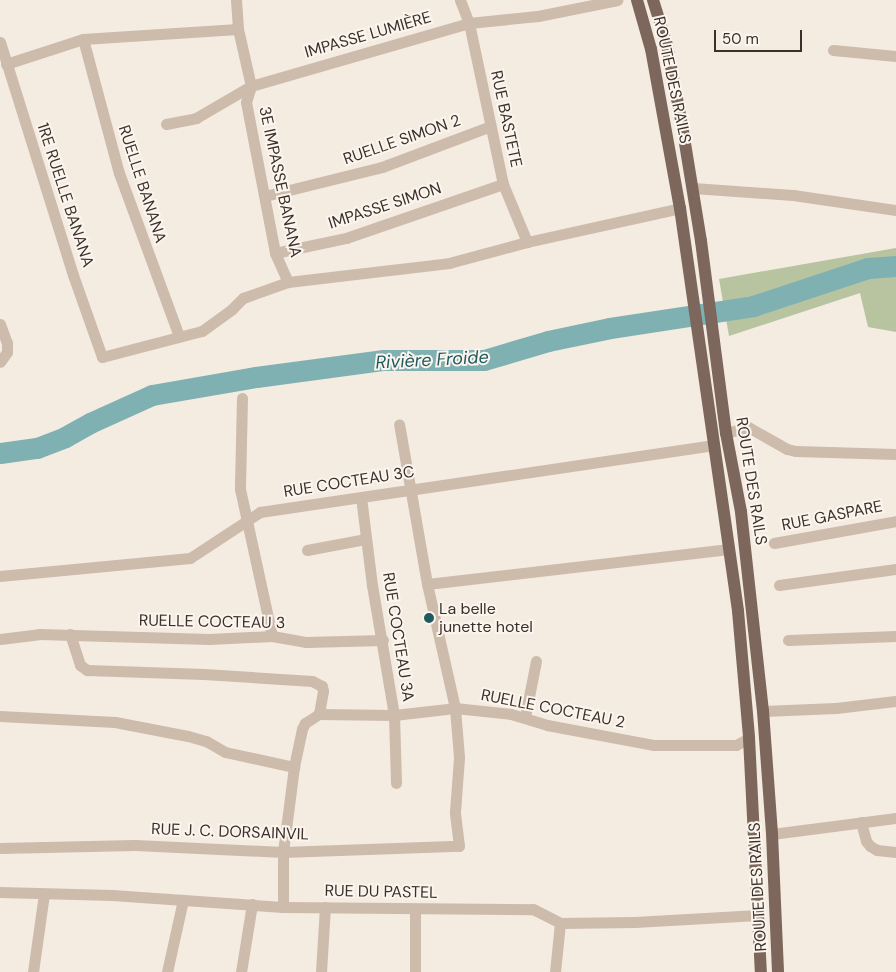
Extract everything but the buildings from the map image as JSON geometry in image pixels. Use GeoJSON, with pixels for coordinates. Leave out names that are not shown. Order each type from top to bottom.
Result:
{"type":"FeatureCollection","features":[{"type":"Feature","properties":{"kind":"main road","name":"ROUTE DES RAILS"},"geometry":{"type":"LineString","coordinates":[[637,0],[651,49],[680,208],[744,665],[760,972]]}},
{"type":"Feature","properties":{"kind":"main road","name":"ROUTE DES RAILS"},"geometry":{"type":"LineString","coordinates":[[653,0],[667,44],[693,188],[726,433],[740,512],[763,712],[772,834],[778,972]]}},
{"type":"Feature","properties":{"kind":"street","name":"3E IMPASSE BANANA"},"geometry":{"type":"LineString","coordinates":[[236,0],[238,29],[251,86],[246,102],[275,253],[288,282]]}},
{"type":"Feature","properties":{"kind":"street","name":"RUE BASTETE"},"geometry":{"type":"LineString","coordinates":[[460,0],[469,23],[503,184],[528,242]]}},
{"type":"Feature","properties":{"kind":"street","name":"IMPASSE LUMIÈRE"},"geometry":{"type":"LineString","coordinates":[[166,124],[196,118],[251,86],[469,23],[538,16],[617,0]]}},
{"type":"Feature","properties":{"kind":"street"},"geometry":{"type":"LineString","coordinates":[[6,64],[83,39],[238,29]]}},
{"type":"Feature","properties":{"kind":"street","name":"RUELLE BANANA"},"geometry":{"type":"LineString","coordinates":[[83,39],[118,173],[178,336]]}},
{"type":"Feature","properties":{"kind":"street","name":"1RE RUELLE BANANA"},"geometry":{"type":"LineString","coordinates":[[0,42],[102,357],[178,336]]}},
{"type":"Feature","properties":{"kind":"street"},"geometry":{"type":"LineString","coordinates":[[833,50],[896,56]]}},
{"type":"Feature","properties":{"kind":"street","name":"RUELLE SIMON 2"},"geometry":{"type":"LineString","coordinates":[[265,196],[382,167],[491,126]]}},
{"type":"Feature","properties":{"kind":"street","name":"IMPASSE SIMON"},"geometry":{"type":"LineString","coordinates":[[275,253],[346,238],[503,184]]}},
{"type":"Feature","properties":{"kind":"street"},"geometry":{"type":"LineString","coordinates":[[693,188],[793,196],[896,210]]}},
{"type":"Feature","properties":{"kind":"street"},"geometry":{"type":"LineString","coordinates":[[178,336],[202,331],[232,309],[243,298],[288,282],[449,263],[528,242],[680,208]]}},
{"type":"Feature","properties":{"kind":"street"},"geometry":{"type":"LineString","coordinates":[[0,324],[7,344],[5,357],[0,362]]}},
{"type":"Feature","properties":{"kind":"street"},"geometry":{"type":"LineString","coordinates":[[242,398],[240,489],[272,636]]}},
{"type":"Feature","properties":{"kind":"street"},"geometry":{"type":"LineString","coordinates":[[399,424],[427,584],[456,708]]}},
{"type":"Feature","properties":{"kind":"street"},"geometry":{"type":"LineString","coordinates":[[726,433],[748,427],[787,449],[796,451],[896,454]]}},
{"type":"Feature","properties":{"kind":"street","name":"RUE COCTEAU 3C"},"geometry":{"type":"LineString","coordinates":[[0,576],[190,558],[260,512],[714,445]]}},
{"type":"Feature","properties":{"kind":"street","name":"RUE COCTEAU 3A"},"geometry":{"type":"LineString","coordinates":[[361,497],[394,716],[396,783]]}},
{"type":"Feature","properties":{"kind":"street","name":"RUE GASPARE"},"geometry":{"type":"LineString","coordinates":[[774,543],[896,521]]}},
{"type":"Feature","properties":{"kind":"street"},"geometry":{"type":"LineString","coordinates":[[307,550],[366,539]]}},
{"type":"Feature","properties":{"kind":"street"},"geometry":{"type":"LineString","coordinates":[[427,584],[729,549]]}},
{"type":"Feature","properties":{"kind":"street"},"geometry":{"type":"LineString","coordinates":[[779,585],[896,569]]}},
{"type":"Feature","properties":{"kind":"street","name":"RUELLE COCTEAU 3"},"geometry":{"type":"LineString","coordinates":[[0,639],[39,634],[70,634],[209,639],[272,636],[306,642],[383,640]]}},
{"type":"Feature","properties":{"kind":"street"},"geometry":{"type":"LineString","coordinates":[[70,634],[80,665],[87,670],[214,674],[312,681],[322,686],[324,691],[319,714],[305,722],[302,728],[294,767],[283,852],[283,906]]}},
{"type":"Feature","properties":{"kind":"street"},"geometry":{"type":"LineString","coordinates":[[788,640],[896,636]]}},
{"type":"Feature","properties":{"kind":"street"},"geometry":{"type":"LineString","coordinates":[[525,717],[536,661]]}},
{"type":"Feature","properties":{"kind":"street"},"geometry":{"type":"LineString","coordinates":[[763,712],[836,708],[896,701]]}},
{"type":"Feature","properties":{"kind":"street","name":"RUELLE COCTEAU 2"},"geometry":{"type":"LineString","coordinates":[[319,714],[394,716],[456,708],[525,717],[547,725],[654,745],[736,746],[749,738]]}},
{"type":"Feature","properties":{"kind":"street","name":"RUE J. C. DORSAINVIL"},"geometry":{"type":"LineString","coordinates":[[0,848],[135,845],[283,852],[459,846],[455,812],[459,757],[456,708]]}},
{"type":"Feature","properties":{"kind":"street"},"geometry":{"type":"LineString","coordinates":[[0,716],[115,722],[206,741],[226,752],[294,767]]}},
{"type":"Feature","properties":{"kind":"street"},"geometry":{"type":"LineString","coordinates":[[772,834],[896,818]]}},
{"type":"Feature","properties":{"kind":"street"},"geometry":{"type":"LineString","coordinates":[[861,822],[866,841],[870,846],[877,850],[896,852]]}},
{"type":"Feature","properties":{"kind":"street","name":"RUE DU PASTEL"},"geometry":{"type":"LineString","coordinates":[[0,892],[112,895],[283,906],[533,909],[560,923],[635,922],[758,915]]}},
{"type":"Feature","properties":{"kind":"street"},"geometry":{"type":"LineString","coordinates":[[33,972],[44,894]]}},
{"type":"Feature","properties":{"kind":"street"},"geometry":{"type":"LineString","coordinates":[[167,972],[184,900]]}},
{"type":"Feature","properties":{"kind":"street"},"geometry":{"type":"LineString","coordinates":[[241,972],[252,904]]}},
{"type":"Feature","properties":{"kind":"street"},"geometry":{"type":"LineString","coordinates":[[321,972],[325,907]]}},
{"type":"Feature","properties":{"kind":"street"},"geometry":{"type":"LineString","coordinates":[[415,909],[415,972]]}},
{"type":"Feature","properties":{"kind":"street"},"geometry":{"type":"LineString","coordinates":[[555,972],[560,923]]}},
{"type":"Feature","properties":{"kind":"green space"},"geometry":{"type":"Polygon","coordinates":[[[896,248],[896,332],[868,327],[860,293],[729,336],[719,279],[896,248]]]}},
{"type":"Feature","properties":{"kind":"waterway","name":"Rivière Froide"},"geometry":{"type":"LineString","coordinates":[[0,453],[37,448],[65,437],[90,423],[152,395],[256,377],[384,360],[484,360],[548,341],[610,328],[753,306],[868,268],[896,266]]}},
{"type":"Feature","properties":{"kind":"place","name":"La belle junette hotel"},"geometry":{"type":"Point","coordinates":[429,618]}}]}
